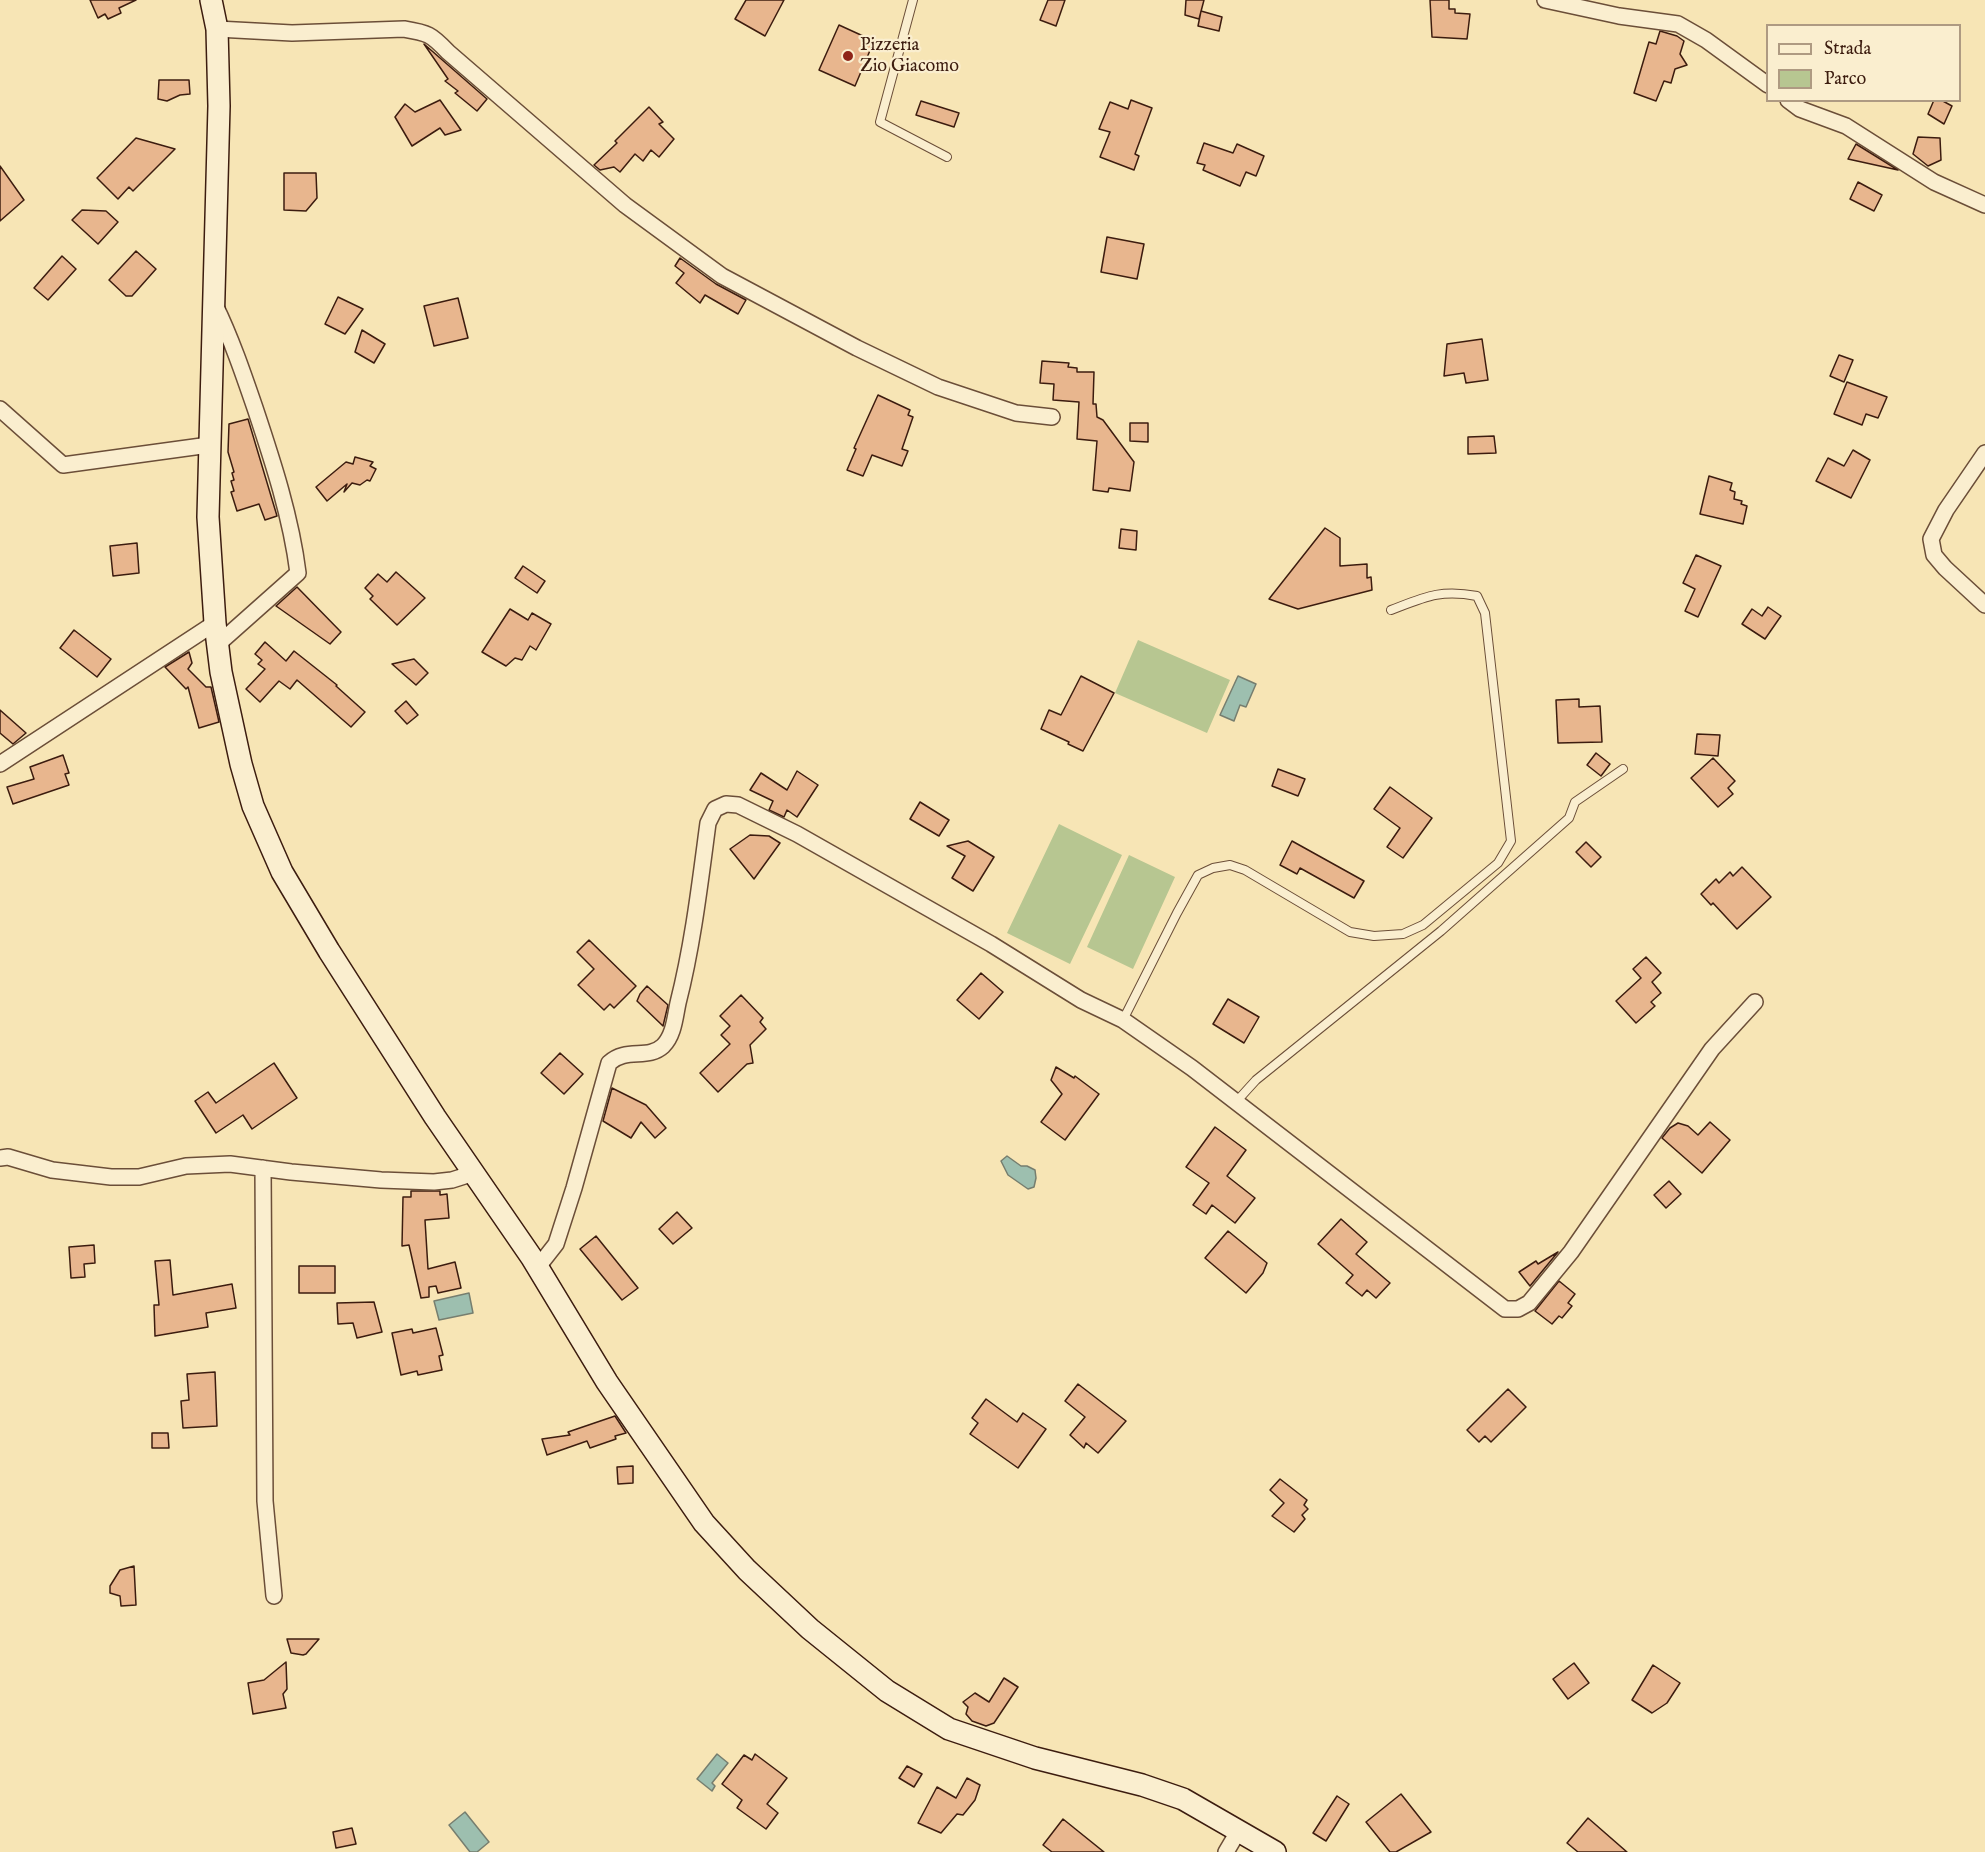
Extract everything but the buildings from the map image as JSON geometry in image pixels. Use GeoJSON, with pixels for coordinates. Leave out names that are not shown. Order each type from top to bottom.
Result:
{"type":"FeatureCollection","features":[{"type":"Feature","properties":{"kind":"main road"},"geometry":{"type":"LineString","coordinates":[[211,0],[217,29],[216,65],[219,106],[208,518],[215,623],[221,672],[240,764],[253,806],[282,872],[329,951],[435,1117],[537,1267],[607,1382],[704,1523],[747,1570],[836,1651],[887,1692],[949,1729],[1035,1758],[1142,1785],[1183,1799],[1275,1852]]}},
{"type":"Feature","properties":{"kind":"street"},"geometry":{"type":"LineString","coordinates":[[1545,0],[1619,16],[1678,24],[1706,40],[1766,84]]}},
{"type":"Feature","properties":{"kind":"street"},"geometry":{"type":"LineString","coordinates":[[217,29],[292,33],[404,30],[433,36],[448,52],[607,190],[722,276],[857,348],[938,387],[1016,413],[1052,417]]}},
{"type":"Feature","properties":{"kind":"street"},"geometry":{"type":"LineString","coordinates":[[1790,102],[1800,110],[1846,126],[1934,182],[1985,205]]}},
{"type":"Feature","properties":{"kind":"street"},"geometry":{"type":"LineString","coordinates":[[213,299],[230,336],[263,433],[286,509],[298,573],[217,645]]}},
{"type":"Feature","properties":{"kind":"street"},"geometry":{"type":"LineString","coordinates":[[0,409],[63,465],[209,445]]}},
{"type":"Feature","properties":{"kind":"street"},"geometry":{"type":"LineString","coordinates":[[1985,453],[1946,510],[1930,539],[1934,555],[1985,605]]}},
{"type":"Feature","properties":{"kind":"street"},"geometry":{"type":"LineString","coordinates":[[0,764],[215,623]]}},
{"type":"Feature","properties":{"kind":"street"},"geometry":{"type":"LineString","coordinates":[[537,1267],[556,1244],[609,1064],[616,1057],[625,1054],[652,1052],[663,1046],[670,1035],[689,960],[708,823],[715,809],[726,804],[738,805],[797,834],[991,944],[1081,1000],[1123,1020],[1192,1068],[1505,1309],[1518,1309],[1529,1304],[1571,1252],[1712,1049],[1755,1002]]}},
{"type":"Feature","properties":{"kind":"street"},"geometry":{"type":"LineString","coordinates":[[0,1158],[8,1157],[52,1170],[111,1177],[139,1177],[186,1166],[219,1164],[381,1180],[434,1182],[452,1180],[474,1173]]}},
{"type":"Feature","properties":{"kind":"street"},"geometry":{"type":"LineString","coordinates":[[263,1168],[265,1501],[274,1596]]}},
{"type":"Feature","properties":{"kind":"street"},"geometry":{"type":"LineString","coordinates":[[1226,1852],[1239,1830]]}},
{"type":"Feature","properties":{"kind":"lane"},"geometry":{"type":"LineString","coordinates":[[913,0],[880,122],[947,157]]}},
{"type":"Feature","properties":{"kind":"lane"},"geometry":{"type":"LineString","coordinates":[[1123,1020],[1176,913],[1198,875],[1213,868],[1230,866],[1245,870],[1350,932],[1374,936],[1403,934],[1423,925],[1498,863],[1511,841],[1485,613],[1477,596],[1462,593],[1431,594],[1391,610]]}},
{"type":"Feature","properties":{"kind":"lane"},"geometry":{"type":"LineString","coordinates":[[1236,1102],[1256,1080],[1441,931],[1530,854],[1569,819],[1575,802],[1623,769]]}},
{"type":"Feature","properties":{"kind":"green space"},"geometry":{"type":"Polygon","coordinates":[[[1138,640],[1230,680],[1207,733],[1115,693],[1138,640]]]}},
{"type":"Feature","properties":{"kind":"green space"},"geometry":{"type":"Polygon","coordinates":[[[1059,824],[1122,855],[1070,964],[1007,933],[1059,824]]]}},
{"type":"Feature","properties":{"kind":"green space"},"geometry":{"type":"Polygon","coordinates":[[[1129,855],[1175,877],[1133,969],[1087,947],[1129,855]]]}},
{"type":"Feature","properties":{"kind":"shaded area"},"geometry":{"type":"Polygon","coordinates":[[[1238,676],[1256,684],[1246,707],[1240,705],[1234,721],[1220,715],[1238,676]]]}},
{"type":"Feature","properties":{"kind":"shaded area"},"geometry":{"type":"Polygon","coordinates":[[[1007,1156],[1021,1166],[1035,1170],[1034,1187],[1028,1189],[1008,1175],[1001,1161],[1007,1156]]]}},
{"type":"Feature","properties":{"kind":"shaded area"},"geometry":{"type":"Polygon","coordinates":[[[469,1293],[473,1313],[439,1320],[434,1301],[469,1293]]]}},
{"type":"Feature","properties":{"kind":"shaded area"},"geometry":{"type":"Polygon","coordinates":[[[717,1754],[728,1763],[712,1783],[715,1786],[712,1791],[697,1779],[717,1754]]]}},
{"type":"Feature","properties":{"kind":"shaded area"},"geometry":{"type":"Polygon","coordinates":[[[465,1812],[489,1842],[477,1852],[470,1852],[449,1825],[465,1812]]]}},
{"type":"Feature","properties":{"kind":"place","name":"Pizzeria Zio Giacomo"},"geometry":{"type":"Point","coordinates":[848,56]}}]}
